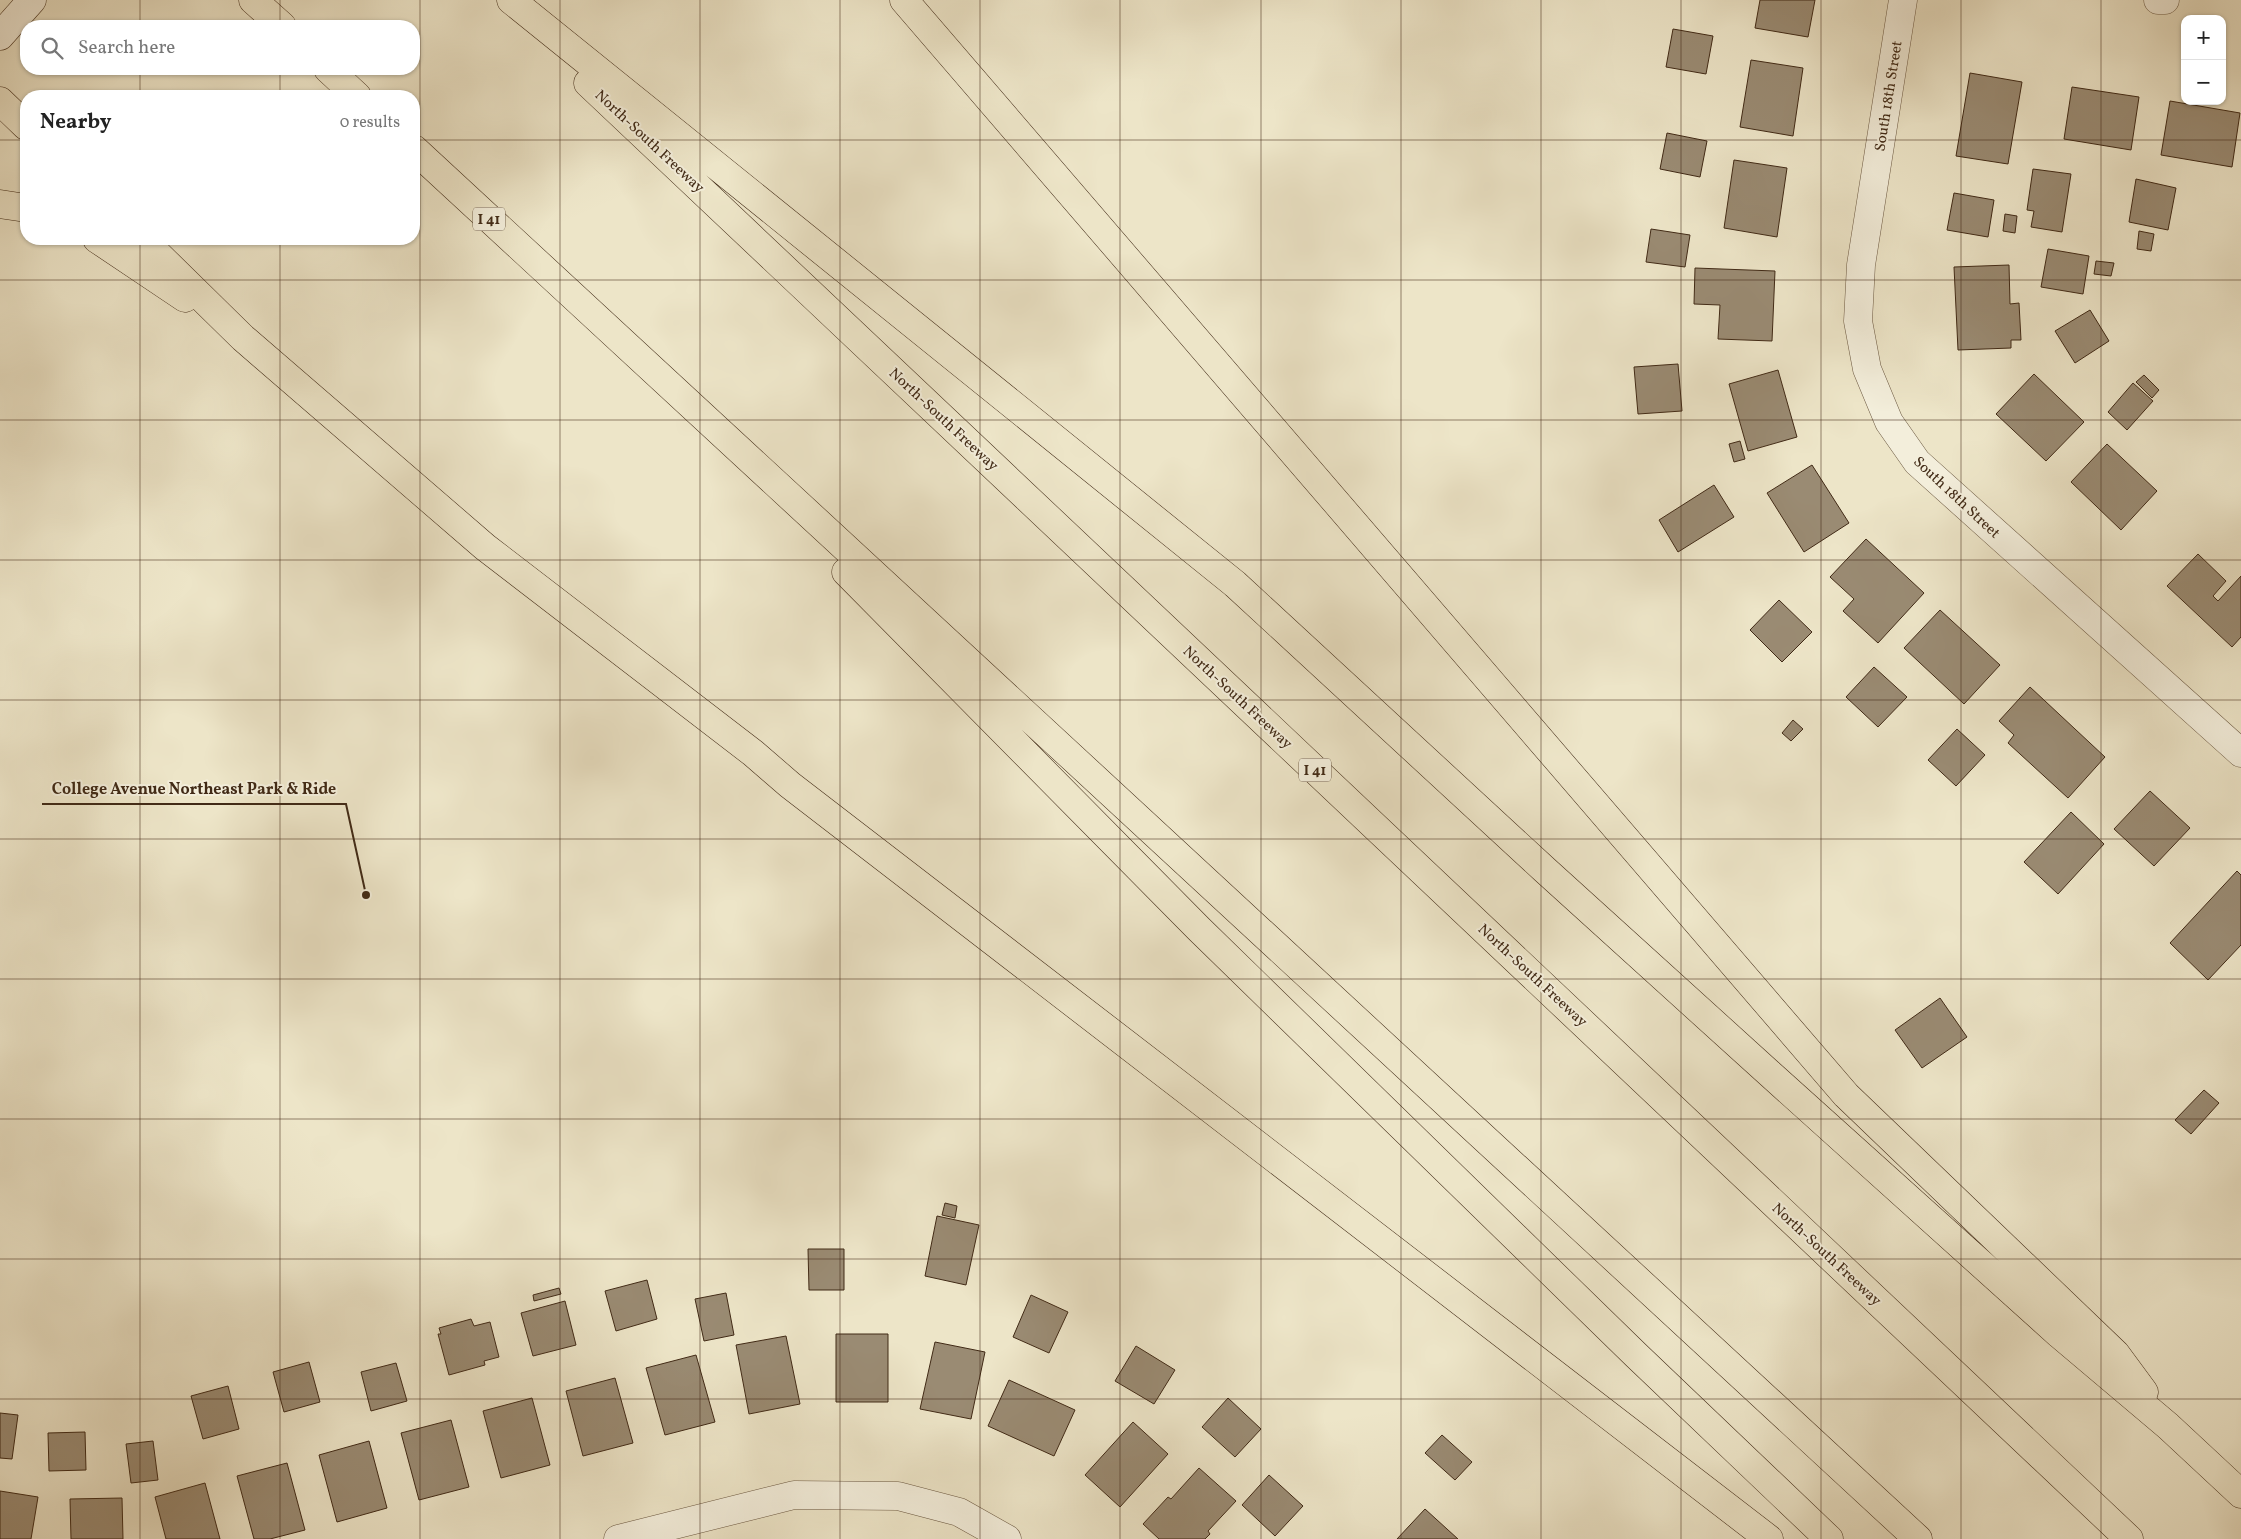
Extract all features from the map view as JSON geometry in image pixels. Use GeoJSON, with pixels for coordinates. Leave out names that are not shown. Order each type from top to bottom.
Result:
{"type":"FeatureCollection","features":[{"type":"Feature","properties":{"kind":"highway"},"geometry":{"type":"LineString","coordinates":[[253,0],[275,20]]}},
{"type":"Feature","properties":{"kind":"highway","name":"North-South Freeway"},"geometry":{"type":"LineString","coordinates":[[500,0],[2130,1539]]}},
{"type":"Feature","properties":{"kind":"highway"},"geometry":{"type":"LineString","coordinates":[[511,0],[1235,584],[1544,870],[2059,1334],[2168,1426],[2241,1494]]}},
{"type":"Feature","properties":{"kind":"highway"},"geometry":{"type":"LineString","coordinates":[[904,0],[1846,1096],[2116,1354],[2168,1426]]}},
{"type":"Feature","properties":{"kind":"highway"},"geometry":{"type":"LineString","coordinates":[[334,75],[351,90]]}},
{"type":"Feature","properties":{"kind":"highway"},"geometry":{"type":"LineString","coordinates":[[0,101],[20,120]]}},
{"type":"Feature","properties":{"kind":"highway","name":"I 41"},"geometry":{"type":"LineString","coordinates":[[420,154],[1918,1539]]}},
{"type":"Feature","properties":{"kind":"highway"},"geometry":{"type":"LineString","coordinates":[[0,204],[20,207]]}},
{"type":"Feature","properties":{"kind":"highway"},"geometry":{"type":"LineString","coordinates":[[106,245],[243,338]]}},
{"type":"Feature","properties":{"kind":"highway"},"geometry":{"type":"LineString","coordinates":[[148,245],[243,338],[485,547],[752,753],[790,785],[1768,1539]]}},
{"type":"Feature","properties":{"kind":"highway"},"geometry":{"type":"LineString","coordinates":[[565,289],[1199,929],[1636,1355],[1829,1539]]}},
{"type":"Feature","properties":{"kind":"street"},"geometry":{"type":"LineString","coordinates":[[0,36],[32,0]]}},
{"type":"Feature","properties":{"kind":"street","name":"South 18th Street"},"geometry":{"type":"LineString","coordinates":[[1903,0],[1861,265],[1858,322],[1867,370],[1889,422],[1924,469],[2241,753]]}},
{"type":"Feature","properties":{"kind":"street"},"geometry":{"type":"LineString","coordinates":[[2158,0],[2165,0]]}},
{"type":"Feature","properties":{"kind":"street"},"geometry":{"type":"LineString","coordinates":[[618,1539],[794,1495],[898,1496],[958,1512],[1007,1539]]}},
{"type":"Feature","properties":{"kind":"building"},"geometry":{"type":"Polygon","coordinates":[[[1760,0],[1815,0],[1808,37],[1755,28],[1760,0]]]}},
{"type":"Feature","properties":{"kind":"building"},"geometry":{"type":"Polygon","coordinates":[[[1673,29],[1713,36],[1706,74],[1666,67],[1673,29]]]}},
{"type":"Feature","properties":{"kind":"building"},"geometry":{"type":"Polygon","coordinates":[[[1751,60],[1803,68],[1793,136],[1740,127],[1751,60]]]}},
{"type":"Feature","properties":{"kind":"building"},"geometry":{"type":"Polygon","coordinates":[[[1970,73],[2022,82],[2008,164],[1956,156],[1970,73]]]}},
{"type":"Feature","properties":{"kind":"building"},"geometry":{"type":"Polygon","coordinates":[[[2072,87],[2139,97],[2131,150],[2064,139],[2072,87]]]}},
{"type":"Feature","properties":{"kind":"building"},"geometry":{"type":"Polygon","coordinates":[[[2170,101],[2181,103],[2181,105],[2193,105],[2240,113],[2232,167],[2161,155],[2170,101]]]}},
{"type":"Feature","properties":{"kind":"building"},"geometry":{"type":"Polygon","coordinates":[[[1667,133],[1707,141],[1700,177],[1660,169],[1667,133]]]}},
{"type":"Feature","properties":{"kind":"building"},"geometry":{"type":"Polygon","coordinates":[[[1734,160],[1787,168],[1777,237],[1724,228],[1734,160]]]}},
{"type":"Feature","properties":{"kind":"building"},"geometry":{"type":"Polygon","coordinates":[[[2033,169],[2071,174],[2062,232],[2031,227],[2034,211],[2027,210],[2033,169]]]}},
{"type":"Feature","properties":{"kind":"building"},"geometry":{"type":"Polygon","coordinates":[[[2136,179],[2176,188],[2168,230],[2129,222],[2136,179]]]}},
{"type":"Feature","properties":{"kind":"building"},"geometry":{"type":"Polygon","coordinates":[[[1954,193],[1994,200],[1988,237],[1947,230],[1954,193]]]}},
{"type":"Feature","properties":{"kind":"building"},"geometry":{"type":"Polygon","coordinates":[[[2005,214],[2017,216],[2015,233],[2003,231],[2005,214]]]}},
{"type":"Feature","properties":{"kind":"building"},"geometry":{"type":"Polygon","coordinates":[[[1651,229],[1690,235],[1685,267],[1646,262],[1651,229]]]}},
{"type":"Feature","properties":{"kind":"building"},"geometry":{"type":"Polygon","coordinates":[[[2139,231],[2154,234],[2151,251],[2137,249],[2139,231]]]}},
{"type":"Feature","properties":{"kind":"building"},"geometry":{"type":"Polygon","coordinates":[[[2048,249],[2089,256],[2083,294],[2041,287],[2048,249]]]}},
{"type":"Feature","properties":{"kind":"building"},"geometry":{"type":"Polygon","coordinates":[[[2096,261],[2114,263],[2111,276],[2094,274],[2096,261]]]}},
{"type":"Feature","properties":{"kind":"building"},"geometry":{"type":"Polygon","coordinates":[[[2009,265],[2010,304],[2019,303],[2021,340],[2011,340],[2011,348],[1958,350],[1954,267],[2009,265]]]}},
{"type":"Feature","properties":{"kind":"building"},"geometry":{"type":"Polygon","coordinates":[[[1695,268],[1775,271],[1772,341],[1718,339],[1720,305],[1694,304],[1695,268]]]}},
{"type":"Feature","properties":{"kind":"building"},"geometry":{"type":"Polygon","coordinates":[[[2090,310],[2109,341],[2075,363],[2055,331],[2090,310]]]}},
{"type":"Feature","properties":{"kind":"building"},"geometry":{"type":"Polygon","coordinates":[[[1678,364],[1682,411],[1638,414],[1634,367],[1678,364]]]}},
{"type":"Feature","properties":{"kind":"building"},"geometry":{"type":"Polygon","coordinates":[[[1778,370],[1797,437],[1748,451],[1729,384],[1778,370]]]}},
{"type":"Feature","properties":{"kind":"building"},"geometry":{"type":"Polygon","coordinates":[[[2034,374],[2084,422],[2046,461],[1996,414],[2034,374]]]}},
{"type":"Feature","properties":{"kind":"building"},"geometry":{"type":"Polygon","coordinates":[[[2144,375],[2159,390],[2152,398],[2136,382],[2144,375]]]}},
{"type":"Feature","properties":{"kind":"building"},"geometry":{"type":"Polygon","coordinates":[[[2133,383],[2153,401],[2127,430],[2108,412],[2133,383]]]}},
{"type":"Feature","properties":{"kind":"building"},"geometry":{"type":"Polygon","coordinates":[[[1740,441],[1745,459],[1734,462],[1729,444],[1740,441]]]}},
{"type":"Feature","properties":{"kind":"building"},"geometry":{"type":"Polygon","coordinates":[[[2107,444],[2157,491],[2121,530],[2071,482],[2107,444]]]}},
{"type":"Feature","properties":{"kind":"building"},"geometry":{"type":"Polygon","coordinates":[[[1812,465],[1849,523],[1804,552],[1767,493],[1812,465]]]}},
{"type":"Feature","properties":{"kind":"building"},"geometry":{"type":"Polygon","coordinates":[[[1714,485],[1734,517],[1678,552],[1659,520],[1714,485]]]}},
{"type":"Feature","properties":{"kind":"building"},"geometry":{"type":"Polygon","coordinates":[[[1866,539],[1924,593],[1878,643],[1843,611],[1854,599],[1830,577],[1866,539]]]}},
{"type":"Feature","properties":{"kind":"building"},"geometry":{"type":"Polygon","coordinates":[[[2198,554],[2226,581],[2213,596],[2218,601],[2241,576],[2241,637],[2232,647],[2167,586],[2198,554]]]}},
{"type":"Feature","properties":{"kind":"building"},"geometry":{"type":"Polygon","coordinates":[[[1779,600],[1812,632],[1782,662],[1750,630],[1779,600]]]}},
{"type":"Feature","properties":{"kind":"building"},"geometry":{"type":"Polygon","coordinates":[[[1940,610],[2000,665],[1964,704],[1904,648],[1940,610]]]}},
{"type":"Feature","properties":{"kind":"building"},"geometry":{"type":"Polygon","coordinates":[[[1874,667],[1907,697],[1878,727],[1846,697],[1874,667]]]}},
{"type":"Feature","properties":{"kind":"building"},"geometry":{"type":"Polygon","coordinates":[[[2030,687],[2105,757],[2068,798],[2008,743],[2014,735],[1999,721],[2030,687]]]}},
{"type":"Feature","properties":{"kind":"building"},"geometry":{"type":"Polygon","coordinates":[[[1793,720],[1803,729],[1791,741],[1782,733],[1793,720]]]}},
{"type":"Feature","properties":{"kind":"building"},"geometry":{"type":"Polygon","coordinates":[[[1957,729],[1985,755],[1956,786],[1928,760],[1957,729]]]}},
{"type":"Feature","properties":{"kind":"building"},"geometry":{"type":"Polygon","coordinates":[[[2150,791],[2190,828],[2154,866],[2114,829],[2150,791]]]}},
{"type":"Feature","properties":{"kind":"building"},"geometry":{"type":"Polygon","coordinates":[[[2071,812],[2104,844],[2058,894],[2024,862],[2071,812]]]}},
{"type":"Feature","properties":{"kind":"building"},"geometry":{"type":"Polygon","coordinates":[[[2237,871],[2241,875],[2241,945],[2208,980],[2170,943],[2237,871]]]}},
{"type":"Feature","properties":{"kind":"building"},"geometry":{"type":"Polygon","coordinates":[[[1940,998],[1967,1037],[1922,1068],[1895,1030],[1940,998]]]}},
{"type":"Feature","properties":{"kind":"building"},"geometry":{"type":"Polygon","coordinates":[[[2204,1090],[2219,1103],[2191,1134],[2175,1120],[2204,1090]]]}},
{"type":"Feature","properties":{"kind":"building"},"geometry":{"type":"Polygon","coordinates":[[[945,1203],[957,1206],[955,1218],[942,1215],[945,1203]]]}},
{"type":"Feature","properties":{"kind":"building"},"geometry":{"type":"Polygon","coordinates":[[[937,1216],[979,1225],[966,1285],[925,1276],[937,1216]]]}},
{"type":"Feature","properties":{"kind":"building"},"geometry":{"type":"Polygon","coordinates":[[[808,1249],[844,1249],[844,1290],[809,1290],[808,1249]]]}},
{"type":"Feature","properties":{"kind":"building"},"geometry":{"type":"Polygon","coordinates":[[[647,1280],[657,1319],[616,1331],[605,1291],[647,1280]]]}},
{"type":"Feature","properties":{"kind":"building"},"geometry":{"type":"Polygon","coordinates":[[[559,1288],[561,1294],[534,1301],[533,1295],[559,1288]]]}},
{"type":"Feature","properties":{"kind":"building"},"geometry":{"type":"Polygon","coordinates":[[[726,1293],[734,1335],[704,1341],[695,1299],[726,1293]]]}},
{"type":"Feature","properties":{"kind":"building"},"geometry":{"type":"Polygon","coordinates":[[[1031,1295],[1068,1312],[1049,1353],[1013,1337],[1031,1295]]]}},
{"type":"Feature","properties":{"kind":"building"},"geometry":{"type":"Polygon","coordinates":[[[565,1301],[576,1345],[533,1356],[521,1313],[565,1301]]]}},
{"type":"Feature","properties":{"kind":"building"},"geometry":{"type":"Polygon","coordinates":[[[471,1319],[474,1326],[490,1322],[499,1357],[484,1361],[485,1365],[449,1375],[438,1334],[441,1334],[439,1328],[471,1319]]]}},
{"type":"Feature","properties":{"kind":"building"},"geometry":{"type":"Polygon","coordinates":[[[836,1334],[888,1334],[888,1402],[836,1402],[836,1334]]]}},
{"type":"Feature","properties":{"kind":"building"},"geometry":{"type":"Polygon","coordinates":[[[786,1336],[800,1404],[749,1414],[736,1345],[786,1336]]]}},
{"type":"Feature","properties":{"kind":"building"},"geometry":{"type":"Polygon","coordinates":[[[935,1342],[985,1352],[971,1419],[920,1409],[935,1342]]]}},
{"type":"Feature","properties":{"kind":"building"},"geometry":{"type":"Polygon","coordinates":[[[1136,1346],[1175,1370],[1154,1404],[1115,1381],[1136,1346]]]}},
{"type":"Feature","properties":{"kind":"building"},"geometry":{"type":"Polygon","coordinates":[[[696,1355],[715,1422],[665,1435],[646,1368],[696,1355]]]}},
{"type":"Feature","properties":{"kind":"building"},"geometry":{"type":"Polygon","coordinates":[[[309,1362],[320,1402],[284,1412],[273,1372],[309,1362]]]}},
{"type":"Feature","properties":{"kind":"building"},"geometry":{"type":"Polygon","coordinates":[[[396,1363],[407,1401],[371,1411],[361,1372],[396,1363]]]}},
{"type":"Feature","properties":{"kind":"building"},"geometry":{"type":"Polygon","coordinates":[[[615,1378],[633,1443],[583,1456],[566,1391],[615,1378]]]}},
{"type":"Feature","properties":{"kind":"building"},"geometry":{"type":"Polygon","coordinates":[[[1009,1380],[1075,1410],[1054,1456],[988,1426],[1009,1380]]]}},
{"type":"Feature","properties":{"kind":"building"},"geometry":{"type":"Polygon","coordinates":[[[228,1386],[239,1429],[203,1439],[191,1396],[228,1386]]]}},
{"type":"Feature","properties":{"kind":"building"},"geometry":{"type":"Polygon","coordinates":[[[532,1398],[550,1465],[501,1478],[483,1411],[532,1398]]]}},
{"type":"Feature","properties":{"kind":"building"},"geometry":{"type":"Polygon","coordinates":[[[1228,1398],[1261,1429],[1235,1457],[1202,1427],[1228,1398]]]}},
{"type":"Feature","properties":{"kind":"building"},"geometry":{"type":"Polygon","coordinates":[[[0,1413],[18,1415],[12,1459],[0,1458],[0,1413]]]}},
{"type":"Feature","properties":{"kind":"building"},"geometry":{"type":"Polygon","coordinates":[[[451,1420],[469,1487],[419,1500],[401,1433],[451,1420]]]}},
{"type":"Feature","properties":{"kind":"building"},"geometry":{"type":"Polygon","coordinates":[[[1133,1422],[1168,1454],[1120,1507],[1085,1475],[1133,1422]]]}},
{"type":"Feature","properties":{"kind":"building"},"geometry":{"type":"Polygon","coordinates":[[[85,1432],[86,1470],[49,1471],[48,1433],[85,1432]]]}},
{"type":"Feature","properties":{"kind":"building"},"geometry":{"type":"Polygon","coordinates":[[[1442,1435],[1472,1462],[1455,1480],[1425,1453],[1442,1435]]]}},
{"type":"Feature","properties":{"kind":"building"},"geometry":{"type":"Polygon","coordinates":[[[153,1441],[158,1480],[131,1483],[126,1444],[153,1441]]]}},
{"type":"Feature","properties":{"kind":"building"},"geometry":{"type":"Polygon","coordinates":[[[369,1441],[387,1508],[337,1522],[319,1455],[369,1441]]]}},
{"type":"Feature","properties":{"kind":"building"},"geometry":{"type":"Polygon","coordinates":[[[287,1463],[305,1530],[270,1539],[254,1539],[237,1476],[287,1463]]]}},
{"type":"Feature","properties":{"kind":"building"},"geometry":{"type":"Polygon","coordinates":[[[1199,1468],[1236,1501],[1208,1531],[1210,1534],[1205,1539],[1159,1539],[1143,1524],[1168,1497],[1171,1499],[1199,1468]]]}},
{"type":"Feature","properties":{"kind":"building"},"geometry":{"type":"Polygon","coordinates":[[[1269,1475],[1303,1506],[1275,1536],[1242,1505],[1269,1475]]]}},
{"type":"Feature","properties":{"kind":"building"},"geometry":{"type":"Polygon","coordinates":[[[205,1483],[220,1539],[166,1539],[155,1497],[205,1483]]]}},
{"type":"Feature","properties":{"kind":"building"},"geometry":{"type":"Polygon","coordinates":[[[0,1491],[38,1497],[31,1539],[0,1539],[0,1491]]]}},
{"type":"Feature","properties":{"kind":"building"},"geometry":{"type":"Polygon","coordinates":[[[122,1498],[123,1539],[71,1539],[70,1499],[122,1498]]]}},
{"type":"Feature","properties":{"kind":"building"},"geometry":{"type":"Polygon","coordinates":[[[1425,1509],[1458,1539],[1397,1539],[1425,1509]]]}},
{"type":"Feature","properties":{"kind":"place","name":"College Avenue Northeast Park & Ride"},"geometry":{"type":"Point","coordinates":[366,895]}}]}
